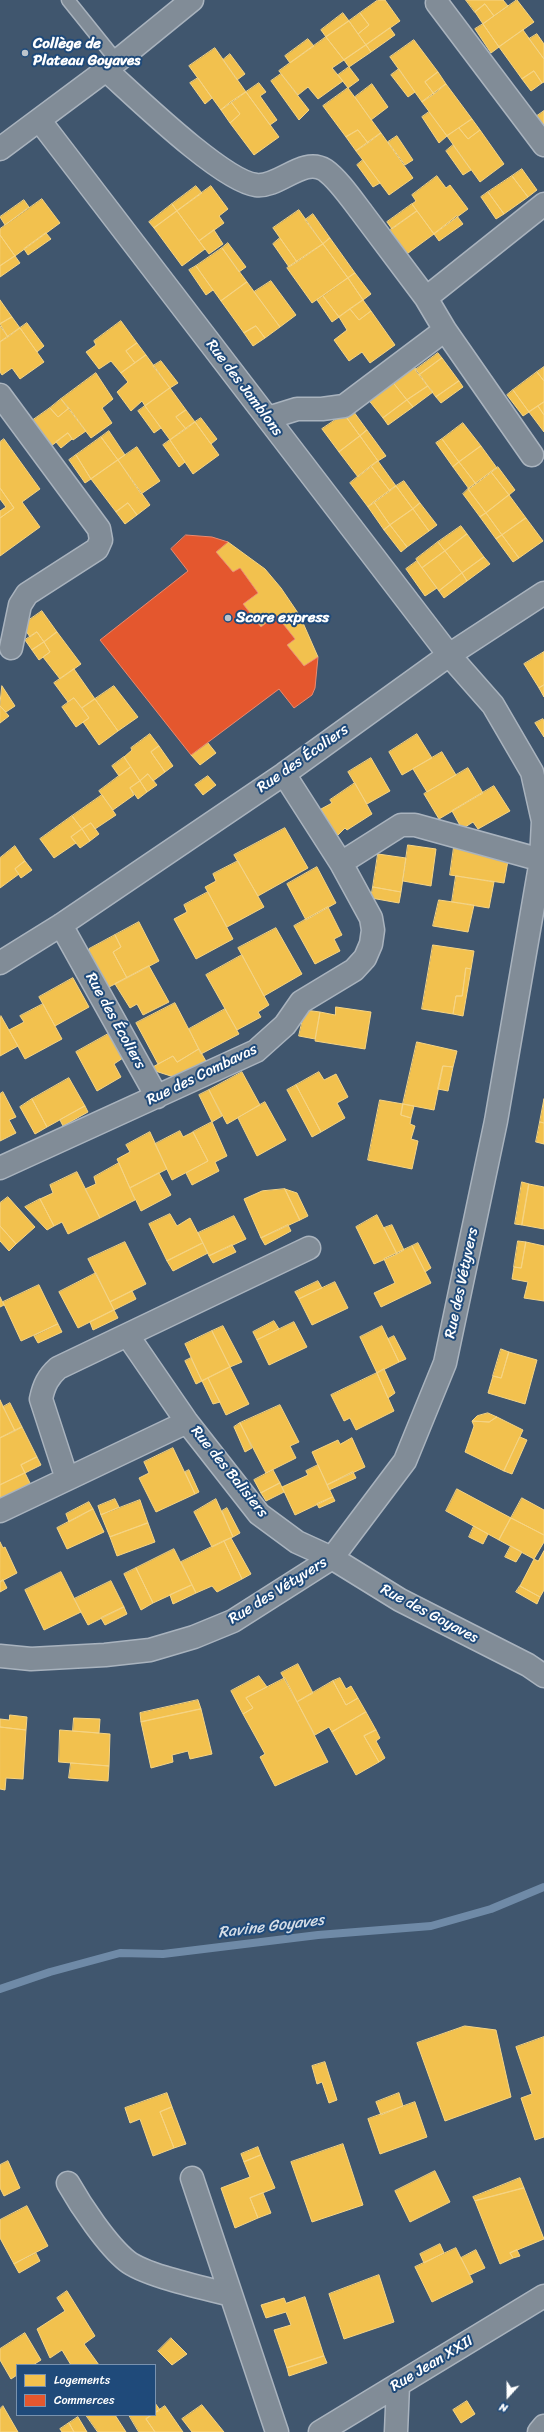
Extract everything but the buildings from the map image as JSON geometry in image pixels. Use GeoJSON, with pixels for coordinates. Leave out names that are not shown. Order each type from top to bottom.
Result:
{"type":"FeatureCollection","features":[{"type":"Feature","properties":{"kind":"street"},"geometry":{"type":"LineString","coordinates":[[0,149],[40,121],[112,66],[192,0]]}},
{"type":"Feature","properties":{"kind":"street"},"geometry":{"type":"LineString","coordinates":[[437,4],[544,145]]}},
{"type":"Feature","properties":{"kind":"street"},"geometry":{"type":"LineString","coordinates":[[112,66],[183,138],[229,173],[256,185],[277,182],[303,169],[314,167],[325,170],[348,194],[426,298],[445,330],[532,455]]}},
{"type":"Feature","properties":{"kind":"street","name":"Rue des Jamblons"},"geometry":{"type":"LineString","coordinates":[[40,121],[448,655]]}},
{"type":"Feature","properties":{"kind":"street"},"geometry":{"type":"LineString","coordinates":[[426,298],[542,211]]}},
{"type":"Feature","properties":{"kind":"street"},"geometry":{"type":"LineString","coordinates":[[268,418],[296,409],[322,410],[344,406],[445,330]]}},
{"type":"Feature","properties":{"kind":"street"},"geometry":{"type":"LineString","coordinates":[[0,395],[100,528],[101,540],[97,549],[27,594],[20,605],[11,648]]}},
{"type":"Feature","properties":{"kind":"street","name":"Rue des Écoliers"},"geometry":{"type":"LineString","coordinates":[[0,963],[61,925],[284,774],[448,655],[544,593]]}},
{"type":"Feature","properties":{"kind":"street","name":"Rue des Vétyvers"},"geometry":{"type":"LineString","coordinates":[[0,1656],[31,1659],[105,1655],[158,1648],[194,1637],[233,1621],[332,1558],[404,1460],[445,1363],[496,1121],[540,860],[544,821],[532,772],[493,705],[448,655]]}},
{"type":"Feature","properties":{"kind":"street","name":"Rue des Combavas"},"geometry":{"type":"LineString","coordinates":[[0,1168],[157,1097],[256,1050],[285,1025],[301,1002],[354,970],[365,958],[372,937],[371,918],[341,863],[284,774]]}},
{"type":"Feature","properties":{"kind":"street"},"geometry":{"type":"LineString","coordinates":[[341,863],[401,825],[415,824],[540,860]]}},
{"type":"Feature","properties":{"kind":"street","name":"Rue des Écoliers"},"geometry":{"type":"LineString","coordinates":[[61,925],[157,1097]]}},
{"type":"Feature","properties":{"kind":"street"},"geometry":{"type":"LineString","coordinates":[[67,1479],[41,1399],[43,1387],[49,1377],[58,1368],[128,1336],[310,1248]]}},
{"type":"Feature","properties":{"kind":"street","name":"Rue des Balisiers"},"geometry":{"type":"LineString","coordinates":[[128,1336],[188,1422],[259,1514],[297,1542],[332,1558]]}},
{"type":"Feature","properties":{"kind":"street","name":"Rue des Balisiers"},"geometry":{"type":"LineString","coordinates":[[0,1511],[188,1422]]}},
{"type":"Feature","properties":{"kind":"street","name":"Rue des Goyaves"},"geometry":{"type":"LineString","coordinates":[[332,1558],[400,1600],[536,1671]]}},
{"type":"Feature","properties":{"kind":"street"},"geometry":{"type":"LineString","coordinates":[[192,2178],[277,2432]]}},
{"type":"Feature","properties":{"kind":"street"},"geometry":{"type":"LineString","coordinates":[[68,2183],[83,2210],[127,2261],[143,2270],[231,2295]]}},
{"type":"Feature","properties":{"kind":"street","name":"Rue Jean XXII"},"geometry":{"type":"LineString","coordinates":[[320,2432],[544,2296]]}},
{"type":"Feature","properties":{"kind":"street"},"geometry":{"type":"LineString","coordinates":[[396,2432],[398,2385]]}},
{"type":"Feature","properties":{"kind":"street"},"geometry":{"type":"LineString","coordinates":[[539,2432],[544,2426]]}},
{"type":"Feature","properties":{"kind":"lane"},"geometry":{"type":"LineString","coordinates":[[68,0],[112,66]]}},
{"type":"Feature","properties":{"kind":"waterway","name":"Ravine Goyaves"},"geometry":{"type":"LineString","coordinates":[[0,1989],[50,1972],[120,1953],[163,1954],[318,1935],[431,1926],[491,1909],[544,1887]]}},
{"type":"Feature","properties":{"kind":"place","name":"Collège de Plateau Goyaves"},"geometry":{"type":"Point","coordinates":[25,53]}},
{"type":"Feature","properties":{"kind":"place","name":"Score express"},"geometry":{"type":"Point","coordinates":[228,618]}}]}
